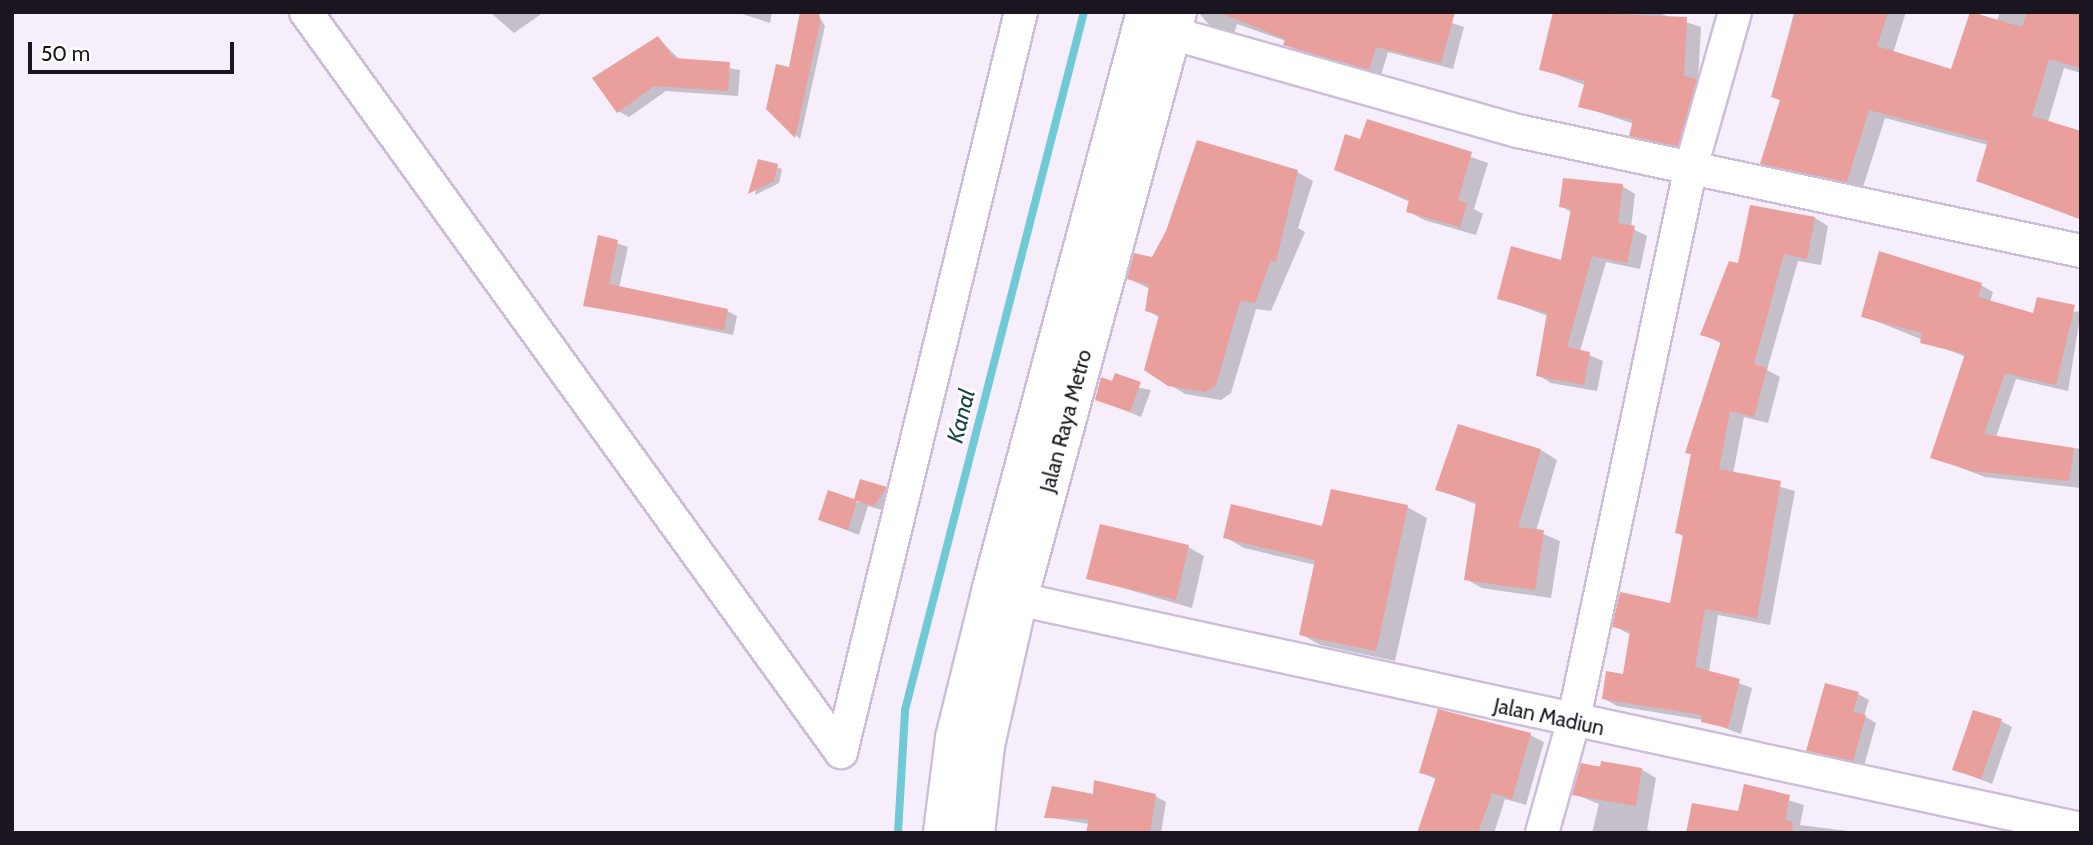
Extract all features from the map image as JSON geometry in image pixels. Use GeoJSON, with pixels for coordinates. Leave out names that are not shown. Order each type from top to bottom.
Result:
{"type":"FeatureCollection","features":[{"type":"Feature","properties":{"kind":"highway","name":"Jalan Raya Metro"},"geometry":{"type":"LineString","coordinates":[[975,833],[985,745],[1018,599],[1165,19]]}},
{"type":"Feature","properties":{"kind":"highway"},"geometry":{"type":"LineString","coordinates":[[943,833],[955,738],[992,588],[1165,19]]}},
{"type":"Feature","properties":{"kind":"street"},"geometry":{"type":"LineString","coordinates":[[306,12],[841,752],[1021,12]]}},
{"type":"Feature","properties":{"kind":"street"},"geometry":{"type":"LineString","coordinates":[[1542,833],[1573,723],[1690,171],[1735,12]]}},
{"type":"Feature","properties":{"kind":"street"},"geometry":{"type":"LineString","coordinates":[[1165,19],[1518,131],[1690,171],[2081,251]]}},
{"type":"Feature","properties":{"kind":"street","name":"Jalan Madiun"},"geometry":{"type":"LineString","coordinates":[[1018,599],[1573,723],[2081,829]]}},
{"type":"Feature","properties":{"kind":"building"},"geometry":{"type":"Polygon","coordinates":[[[800,12],[819,12],[820,23],[795,138],[766,109],[776,64],[789,67],[800,12]]]}},
{"type":"Feature","properties":{"kind":"building"},"geometry":{"type":"Polygon","coordinates":[[[1218,12],[1455,12],[1441,63],[1376,47],[1369,70],[1283,45],[1285,39],[1218,12]]]}},
{"type":"Feature","properties":{"kind":"building"},"geometry":{"type":"Polygon","coordinates":[[[1553,12],[1687,17],[1684,76],[1697,79],[1678,146],[1629,136],[1633,120],[1578,107],[1585,81],[1539,70],[1553,12]]]}},
{"type":"Feature","properties":{"kind":"building"},"geometry":{"type":"Polygon","coordinates":[[[1795,12],[1888,12],[1877,46],[1951,69],[1970,12],[2022,27],[2027,12],[2081,12],[2081,68],[2049,59],[2032,116],[2081,131],[2081,219],[1976,181],[1988,141],[1869,110],[1847,182],[1760,164],[1780,100],[1771,97],[1795,12]]]}},
{"type":"Feature","properties":{"kind":"building"},"geometry":{"type":"Polygon","coordinates":[[[658,36],[674,58],[730,62],[728,91],[654,86],[617,113],[592,78],[658,36]]]}},
{"type":"Feature","properties":{"kind":"building"},"geometry":{"type":"Polygon","coordinates":[[[1367,119],[1472,152],[1458,200],[1467,203],[1460,227],[1406,212],[1409,200],[1334,170],[1345,134],[1360,139],[1367,119]]]}},
{"type":"Feature","properties":{"kind":"building"},"geometry":{"type":"Polygon","coordinates":[[[1197,140],[1298,170],[1276,262],[1271,260],[1255,303],[1240,301],[1216,385],[1205,392],[1168,386],[1144,370],[1159,315],[1145,311],[1149,285],[1127,279],[1134,253],[1152,257],[1166,231],[1197,140]]]}},
{"type":"Feature","properties":{"kind":"building"},"geometry":{"type":"Polygon","coordinates":[[[758,159],[778,164],[774,181],[748,194],[758,159]]]}},
{"type":"Feature","properties":{"kind":"building"},"geometry":{"type":"Polygon","coordinates":[[[1563,178],[1623,184],[1618,223],[1635,226],[1627,263],[1592,256],[1567,347],[1590,352],[1584,385],[1536,376],[1547,313],[1497,299],[1511,246],[1561,260],[1571,209],[1559,207],[1563,178]]]}},
{"type":"Feature","properties":{"kind":"building"},"geometry":{"type":"Polygon","coordinates":[[[1750,205],[1815,217],[1807,259],[1784,254],[1754,364],[1767,368],[1754,417],[1730,411],[1719,469],[1781,481],[1757,618],[1705,609],[1695,667],[1740,679],[1728,728],[1701,722],[1702,715],[1602,699],[1606,671],[1623,674],[1630,631],[1612,627],[1620,592],[1670,603],[1683,535],[1675,533],[1691,454],[1685,453],[1721,341],[1700,335],[1729,261],[1738,263],[1750,205]]]}},
{"type":"Feature","properties":{"kind":"building"},"geometry":{"type":"Polygon","coordinates":[[[598,235],[618,240],[609,284],[728,309],[724,330],[583,306],[598,235]]]}},
{"type":"Feature","properties":{"kind":"building"},"geometry":{"type":"Polygon","coordinates":[[[1879,251],[1982,283],[1978,297],[2033,313],[2037,297],[2075,305],[2056,385],[2005,373],[1984,434],[2074,448],[2069,481],[1972,471],[1930,458],[1965,354],[1920,343],[1922,333],[1861,317],[1879,251]]]}},
{"type":"Feature","properties":{"kind":"building"},"geometry":{"type":"Polygon","coordinates":[[[1115,373],[1141,382],[1130,412],[1095,400],[1101,377],[1112,381],[1115,373]]]}},
{"type":"Feature","properties":{"kind":"building"},"geometry":{"type":"Polygon","coordinates":[[[1458,424],[1541,449],[1518,527],[1544,530],[1535,590],[1464,580],[1476,502],[1435,490],[1458,424]]]}},
{"type":"Feature","properties":{"kind":"building"},"geometry":{"type":"Polygon","coordinates":[[[860,479],[887,487],[874,506],[857,501],[848,530],[818,520],[828,490],[854,499],[860,479]]]}},
{"type":"Feature","properties":{"kind":"building"},"geometry":{"type":"Polygon","coordinates":[[[1331,489],[1408,505],[1376,651],[1299,635],[1315,560],[1223,538],[1231,504],[1322,526],[1331,489]]]}},
{"type":"Feature","properties":{"kind":"building"},"geometry":{"type":"Polygon","coordinates":[[[1100,524],[1189,545],[1176,600],[1086,579],[1100,524]]]}},
{"type":"Feature","properties":{"kind":"building"},"geometry":{"type":"Polygon","coordinates":[[[1825,683],[1859,692],[1853,712],[1866,715],[1853,761],[1806,751],[1825,683]]]}},
{"type":"Feature","properties":{"kind":"building"},"geometry":{"type":"Polygon","coordinates":[[[1438,709],[1531,733],[1512,799],[1492,793],[1478,833],[1417,833],[1436,777],[1419,773],[1438,709]]]}},
{"type":"Feature","properties":{"kind":"building"},"geometry":{"type":"Polygon","coordinates":[[[1973,710],[2002,719],[1981,779],[1952,770],[1973,710]]]}},
{"type":"Feature","properties":{"kind":"building"},"geometry":{"type":"Polygon","coordinates":[[[1601,761],[1642,768],[1636,806],[1572,795],[1581,763],[1600,767],[1601,761]]]}},
{"type":"Feature","properties":{"kind":"building"},"geometry":{"type":"Polygon","coordinates":[[[1094,780],[1156,794],[1150,833],[1086,833],[1089,819],[1044,818],[1052,786],[1093,794],[1094,780]]]}},
{"type":"Feature","properties":{"kind":"building"},"geometry":{"type":"Polygon","coordinates":[[[1744,784],[1790,795],[1785,820],[1793,822],[1792,833],[1686,833],[1692,803],[1738,811],[1744,784]]]}},
{"type":"Feature","properties":{"kind":"waterway","name":"Kanal"},"geometry":{"type":"LineString","coordinates":[[898,833],[905,710],[1084,12]]}}]}
